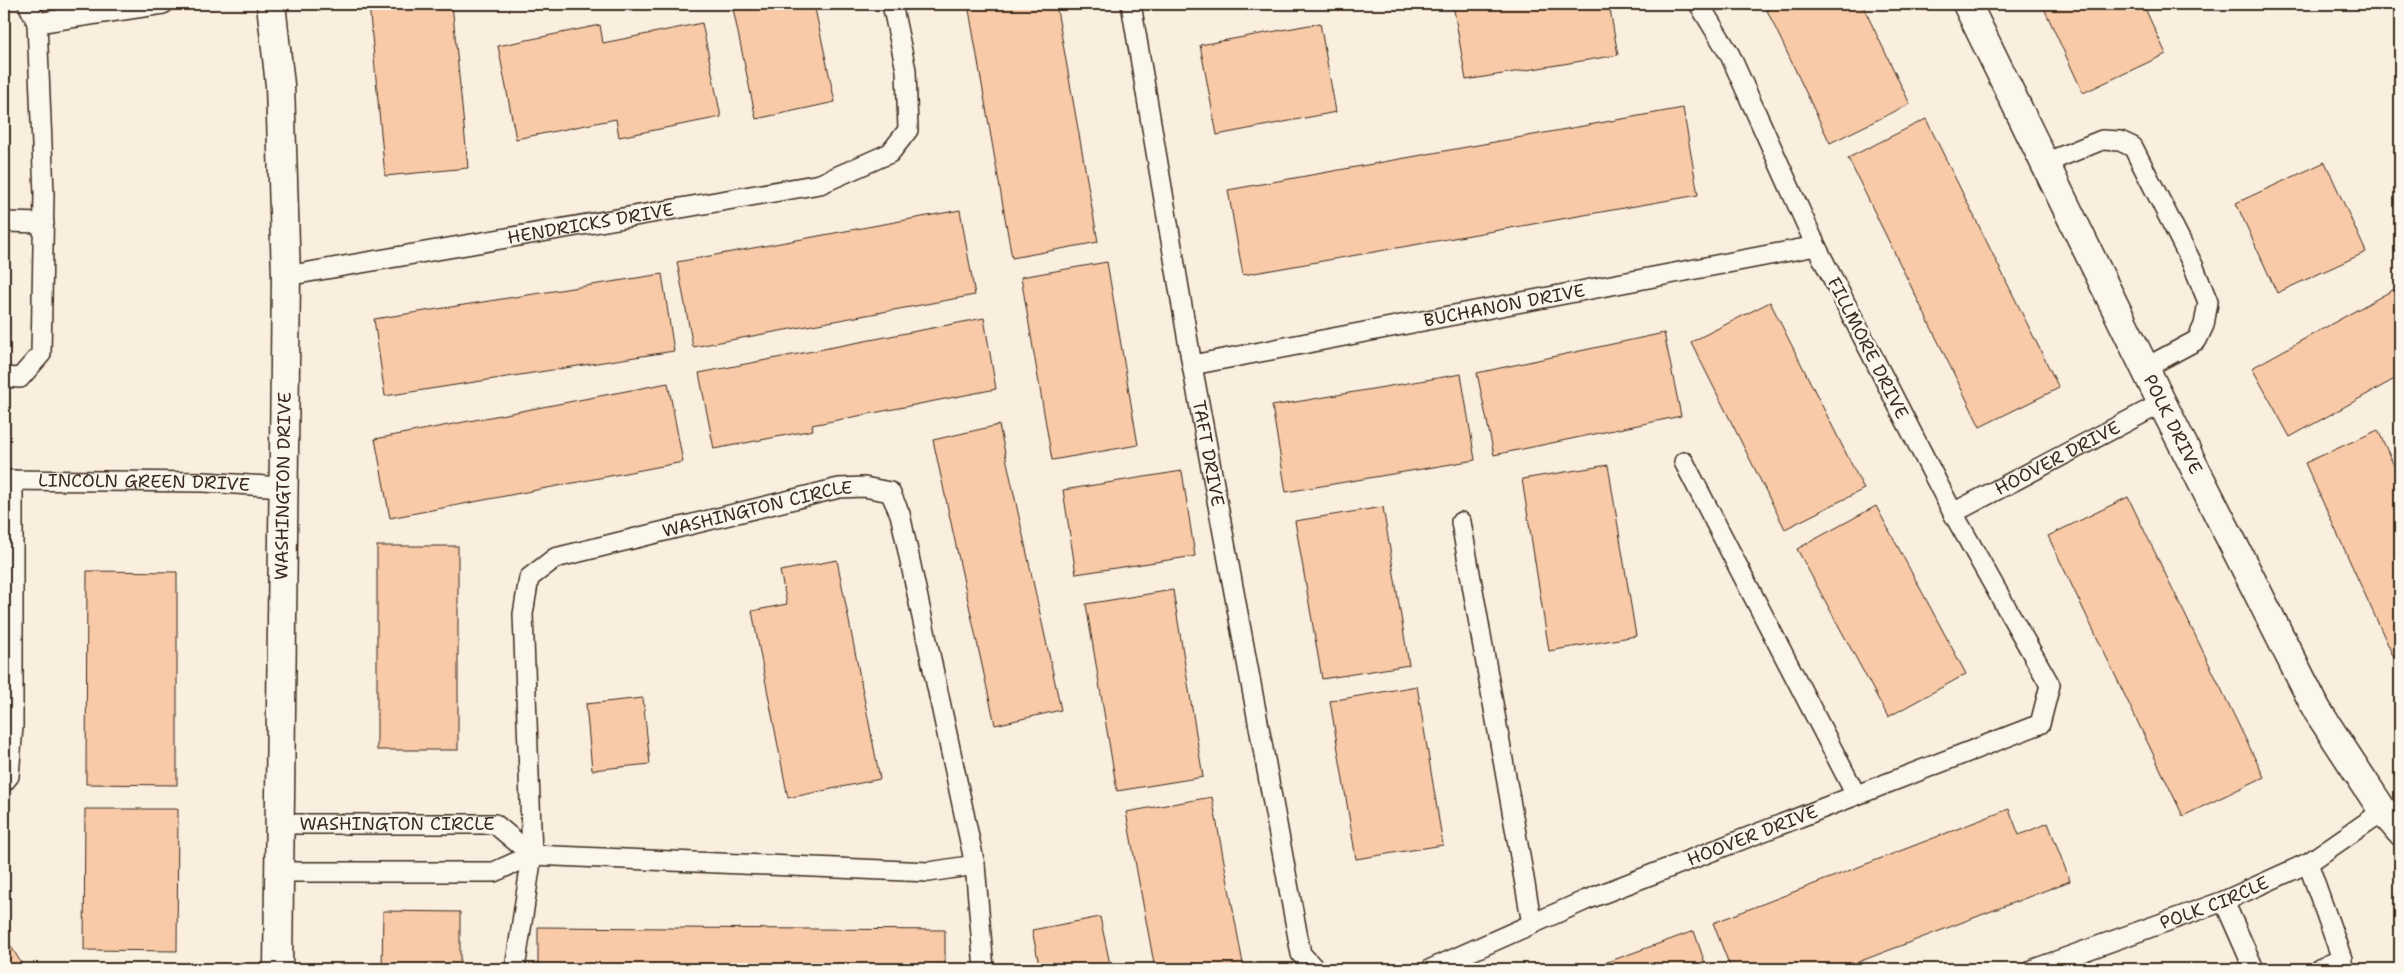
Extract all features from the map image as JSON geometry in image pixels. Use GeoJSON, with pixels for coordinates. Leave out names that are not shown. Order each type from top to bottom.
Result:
{"type":"FeatureCollection","features":[{"type":"Feature","properties":{"kind":"street","name":"WASHINGTON DRIVE"},"geometry":{"type":"LineString","coordinates":[[271,4],[280,85],[286,276],[278,969]]}},
{"type":"Feature","properties":{"kind":"street","name":"POLK DRIVE"},"geometry":{"type":"LineString","coordinates":[[1967,4],[2162,403],[2317,710],[2392,821]]}},
{"type":"Feature","properties":{"kind":"lane"},"geometry":{"type":"LineString","coordinates":[[4,378],[20,378],[42,354],[44,223],[37,23],[28,4]]}},
{"type":"Feature","properties":{"kind":"lane"},"geometry":{"type":"LineString","coordinates":[[37,23],[163,4]]}},
{"type":"Feature","properties":{"kind":"lane","name":"HENDRICKS DRIVE"},"geometry":{"type":"LineString","coordinates":[[286,276],[820,184],[890,153],[908,130],[906,70],[892,4]]}},
{"type":"Feature","properties":{"kind":"lane","name":"TAFT DRIVE"},"geometry":{"type":"LineString","coordinates":[[1131,4],[1192,365],[1301,954],[1315,969]]}},
{"type":"Feature","properties":{"kind":"lane","name":"FILLMORE DRIVE"},"geometry":{"type":"LineString","coordinates":[[1699,4],[1730,55],[1816,246],[1953,513],[2050,685]]}},
{"type":"Feature","properties":{"kind":"lane"},"geometry":{"type":"LineString","coordinates":[[2045,163],[2102,140],[2120,141],[2134,147],[2193,266],[2208,302],[2204,326],[2197,340],[2145,368]]}},
{"type":"Feature","properties":{"kind":"lane"},"geometry":{"type":"LineString","coordinates":[[4,222],[44,223]]}},
{"type":"Feature","properties":{"kind":"lane","name":"BUCHANON DRIVE"},"geometry":{"type":"LineString","coordinates":[[1192,365],[1816,246]]}},
{"type":"Feature","properties":{"kind":"lane","name":"HOOVER DRIVE"},"geometry":{"type":"LineString","coordinates":[[1953,513],[2162,403]]}},
{"type":"Feature","properties":{"kind":"lane"},"geometry":{"type":"LineString","coordinates":[[1684,462],[1856,795]]}},
{"type":"Feature","properties":{"kind":"lane"},"geometry":{"type":"LineString","coordinates":[[4,782],[9,776],[13,726],[8,480]]}},
{"type":"Feature","properties":{"kind":"lane","name":"LINCOLN GREEN DRIVE"},"geometry":{"type":"LineString","coordinates":[[8,480],[204,482],[283,487]]}},
{"type":"Feature","properties":{"kind":"lane","name":"WASHINGTON CIRCLE"},"geometry":{"type":"LineString","coordinates":[[515,969],[532,855],[523,614],[529,578],[555,558],[839,488],[864,487],[890,492],[900,514],[975,865],[984,969]]}},
{"type":"Feature","properties":{"kind":"lane"},"geometry":{"type":"LineString","coordinates":[[1461,522],[1532,924]]}},
{"type":"Feature","properties":{"kind":"lane","name":"HOOVER DRIVE"},"geometry":{"type":"LineString","coordinates":[[1431,969],[1586,900],[2040,724],[2050,685]]}},
{"type":"Feature","properties":{"kind":"lane","name":"POLK CIRCLE"},"geometry":{"type":"LineString","coordinates":[[2034,969],[2224,901],[2392,821]]}},
{"type":"Feature","properties":{"kind":"lane","name":"WASHINGTON CIRCLE"},"geometry":{"type":"LineString","coordinates":[[279,824],[495,824],[532,855]]}},
{"type":"Feature","properties":{"kind":"lane"},"geometry":{"type":"LineString","coordinates":[[279,872],[494,872],[532,855],[929,872],[975,865]]}},
{"type":"Feature","properties":{"kind":"lane"},"geometry":{"type":"LineString","coordinates":[[2308,862],[2342,959],[2319,969]]}},
{"type":"Feature","properties":{"kind":"lane"},"geometry":{"type":"LineString","coordinates":[[2224,901],[2254,969]]}},
{"type":"Feature","properties":{"kind":"building"},"geometry":{"type":"Polygon","coordinates":[[[369,4],[452,4],[468,168],[385,176],[369,4]]]}},
{"type":"Feature","properties":{"kind":"building"},"geometry":{"type":"Polygon","coordinates":[[[732,4],[814,4],[835,102],[756,119],[732,4]]]}},
{"type":"Feature","properties":{"kind":"building"},"geometry":{"type":"Polygon","coordinates":[[[968,4],[1056,4],[1098,242],[1012,258],[968,4]]]}},
{"type":"Feature","properties":{"kind":"building"},"geometry":{"type":"Polygon","coordinates":[[[1453,4],[1609,4],[1618,55],[1466,80],[1453,4]]]}},
{"type":"Feature","properties":{"kind":"building"},"geometry":{"type":"Polygon","coordinates":[[[1764,4],[1862,4],[1910,104],[1830,143],[1764,4]]]}},
{"type":"Feature","properties":{"kind":"building"},"geometry":{"type":"Polygon","coordinates":[[[2042,4],[2143,4],[2166,54],[2083,93],[2042,4]]]}},
{"type":"Feature","properties":{"kind":"building"},"geometry":{"type":"Polygon","coordinates":[[[2390,4],[2400,4],[2400,24],[2390,4]]]}},
{"type":"Feature","properties":{"kind":"building"},"geometry":{"type":"Polygon","coordinates":[[[702,23],[721,117],[619,137],[616,119],[516,139],[498,46],[600,25],[603,43],[702,23]]]}},
{"type":"Feature","properties":{"kind":"building"},"geometry":{"type":"Polygon","coordinates":[[[1320,23],[1336,112],[1217,135],[1200,45],[1320,23]]]}},
{"type":"Feature","properties":{"kind":"building"},"geometry":{"type":"Polygon","coordinates":[[[1683,108],[1698,195],[1243,275],[1228,190],[1683,108]]]}},
{"type":"Feature","properties":{"kind":"building"},"geometry":{"type":"Polygon","coordinates":[[[1926,119],[2059,388],[1980,427],[1848,158],[1926,119]]]}},
{"type":"Feature","properties":{"kind":"building"},"geometry":{"type":"Polygon","coordinates":[[[2325,162],[2366,252],[2277,293],[2236,203],[2325,162]]]}},
{"type":"Feature","properties":{"kind":"building"},"geometry":{"type":"Polygon","coordinates":[[[960,210],[975,295],[693,347],[677,262],[960,210]]]}},
{"type":"Feature","properties":{"kind":"building"},"geometry":{"type":"Polygon","coordinates":[[[1107,262],[1138,445],[1052,460],[1021,277],[1107,262]]]}},
{"type":"Feature","properties":{"kind":"building"},"geometry":{"type":"Polygon","coordinates":[[[662,274],[674,351],[385,396],[374,319],[662,274]]]}},
{"type":"Feature","properties":{"kind":"building"},"geometry":{"type":"Polygon","coordinates":[[[2400,286],[2400,376],[2290,437],[2252,368],[2400,286]]]}},
{"type":"Feature","properties":{"kind":"building"},"geometry":{"type":"Polygon","coordinates":[[[1770,302],[1864,489],[1785,529],[1691,342],[1770,302]]]}},
{"type":"Feature","properties":{"kind":"building"},"geometry":{"type":"Polygon","coordinates":[[[984,318],[996,389],[812,425],[813,430],[714,449],[699,373],[984,318]]]}},
{"type":"Feature","properties":{"kind":"building"},"geometry":{"type":"Polygon","coordinates":[[[1664,333],[1681,416],[1494,455],[1477,373],[1664,333]]]}},
{"type":"Feature","properties":{"kind":"building"},"geometry":{"type":"Polygon","coordinates":[[[1461,374],[1475,460],[1286,492],[1272,406],[1461,374]]]}},
{"type":"Feature","properties":{"kind":"building"},"geometry":{"type":"Polygon","coordinates":[[[668,383],[683,462],[390,518],[375,439],[668,383]]]}},
{"type":"Feature","properties":{"kind":"building"},"geometry":{"type":"Polygon","coordinates":[[[999,425],[1061,710],[995,725],[933,440],[999,425]]]}},
{"type":"Feature","properties":{"kind":"building"},"geometry":{"type":"Polygon","coordinates":[[[2378,430],[2400,479],[2400,671],[2305,463],[2378,430]]]}},
{"type":"Feature","properties":{"kind":"building"},"geometry":{"type":"Polygon","coordinates":[[[1608,465],[1636,636],[1549,651],[1522,479],[1608,465]]]}},
{"type":"Feature","properties":{"kind":"building"},"geometry":{"type":"Polygon","coordinates":[[[1182,471],[1195,556],[1076,574],[1063,490],[1182,471]]]}},
{"type":"Feature","properties":{"kind":"building"},"geometry":{"type":"Polygon","coordinates":[[[2128,497],[2264,777],[2183,816],[2048,536],[2128,497]]]}},
{"type":"Feature","properties":{"kind":"building"},"geometry":{"type":"Polygon","coordinates":[[[1876,506],[1966,674],[1888,717],[1797,549],[1876,506]]]}},
{"type":"Feature","properties":{"kind":"building"},"geometry":{"type":"Polygon","coordinates":[[[1383,507],[1409,665],[1322,679],[1295,521],[1383,507]]]}},
{"type":"Feature","properties":{"kind":"building"},"geometry":{"type":"Polygon","coordinates":[[[377,546],[458,546],[458,750],[377,750],[377,546]]]}},
{"type":"Feature","properties":{"kind":"building"},"geometry":{"type":"Polygon","coordinates":[[[837,560],[880,779],[788,798],[752,611],[787,604],[780,571],[837,560]]]}},
{"type":"Feature","properties":{"kind":"building"},"geometry":{"type":"Polygon","coordinates":[[[87,571],[177,572],[177,785],[86,784],[87,571]]]}},
{"type":"Feature","properties":{"kind":"building"},"geometry":{"type":"Polygon","coordinates":[[[1173,590],[1203,777],[1117,791],[1086,604],[1173,590]]]}},
{"type":"Feature","properties":{"kind":"building"},"geometry":{"type":"Polygon","coordinates":[[[1417,686],[1443,845],[1356,859],[1330,701],[1417,686]]]}},
{"type":"Feature","properties":{"kind":"building"},"geometry":{"type":"Polygon","coordinates":[[[643,698],[650,764],[592,770],[586,704],[643,698]]]}},
{"type":"Feature","properties":{"kind":"building"},"geometry":{"type":"Polygon","coordinates":[[[1212,797],[1244,969],[1155,969],[1126,812],[1212,797]]]}},
{"type":"Feature","properties":{"kind":"building"},"geometry":{"type":"Polygon","coordinates":[[[85,809],[178,809],[177,951],[84,950],[85,809]]]}},
{"type":"Feature","properties":{"kind":"building"},"geometry":{"type":"Polygon","coordinates":[[[2009,809],[2019,835],[2048,823],[2070,881],[1840,969],[1731,969],[1713,923],[2009,809]]]}},
{"type":"Feature","properties":{"kind":"building"},"geometry":{"type":"Polygon","coordinates":[[[383,911],[460,912],[460,969],[382,969],[383,911]]]}},
{"type":"Feature","properties":{"kind":"building"},"geometry":{"type":"Polygon","coordinates":[[[1100,917],[1111,969],[1040,969],[1032,930],[1100,917]]]}},
{"type":"Feature","properties":{"kind":"building"},"geometry":{"type":"Polygon","coordinates":[[[538,927],[945,930],[945,969],[538,969],[538,927]]]}},
{"type":"Feature","properties":{"kind":"building"},"geometry":{"type":"Polygon","coordinates":[[[1694,931],[1707,969],[1588,969],[1694,931]]]}},
{"type":"Feature","properties":{"kind":"building"},"geometry":{"type":"Polygon","coordinates":[[[4,935],[25,969],[4,969],[4,935]]]}}]}
